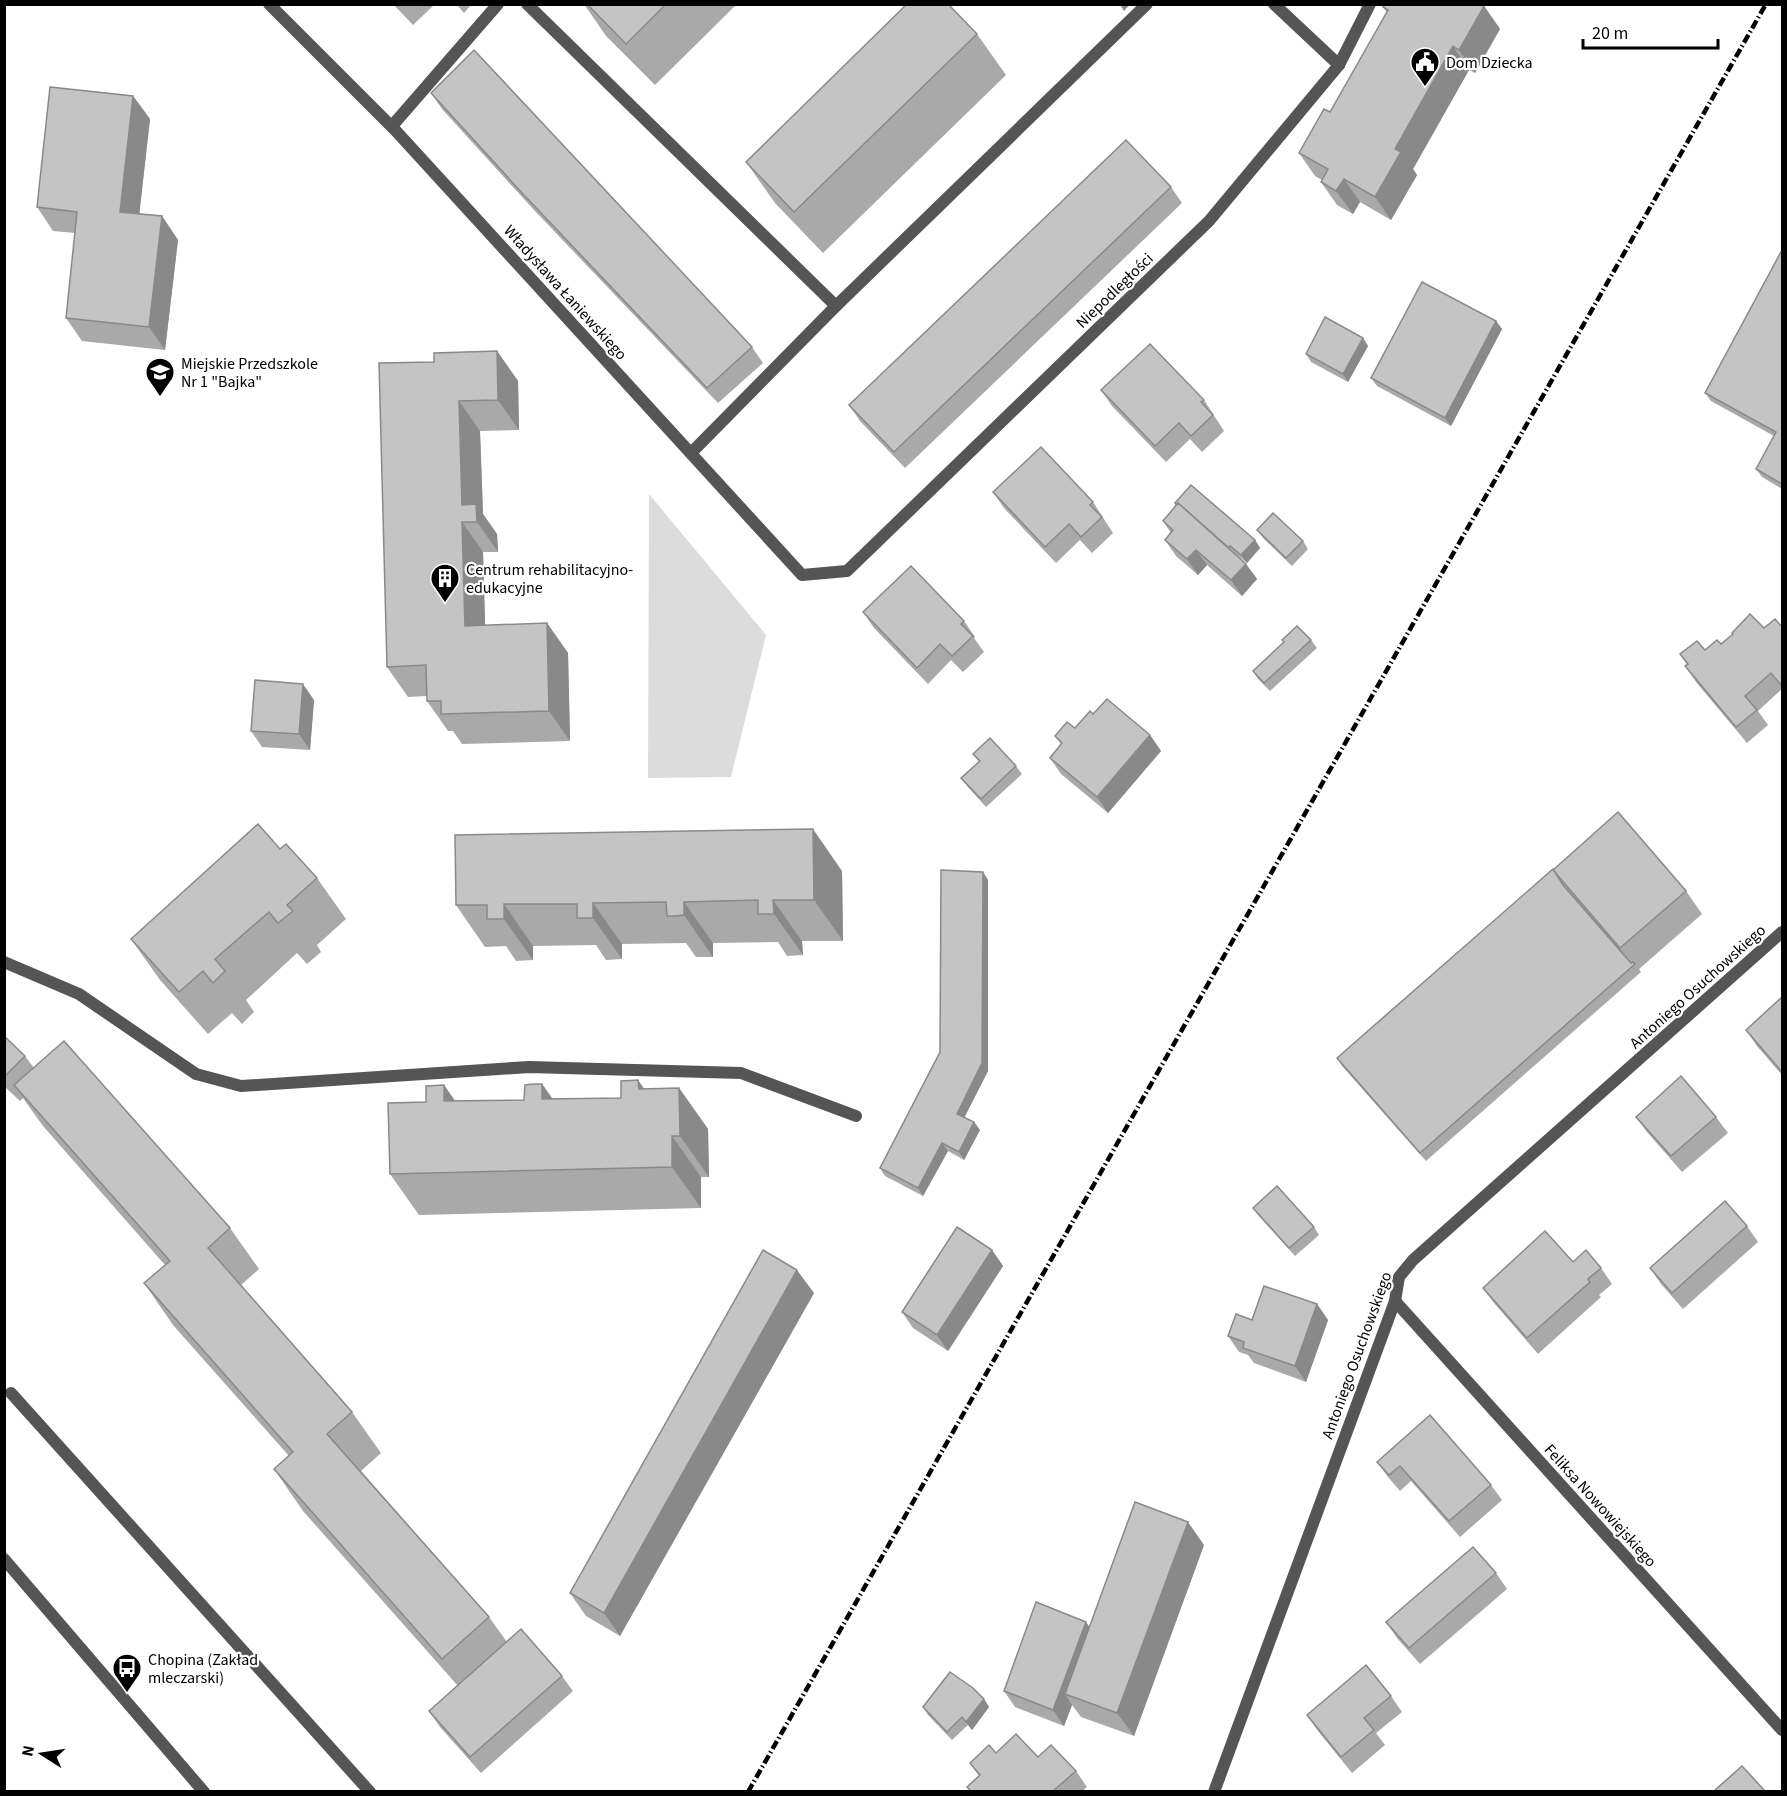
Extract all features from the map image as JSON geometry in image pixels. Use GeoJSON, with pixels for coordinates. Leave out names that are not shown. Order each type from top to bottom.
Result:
{"type":"FeatureCollection","features":[{"type":"Feature","properties":{"kind":"street","name":"Władysława Łaniewskiego"},"geometry":{"type":"LineString","coordinates":[[269,4],[392,126],[802,575],[847,571]]}},
{"type":"Feature","properties":{"kind":"street"},"geometry":{"type":"LineString","coordinates":[[392,126],[498,4]]}},
{"type":"Feature","properties":{"kind":"street"},"geometry":{"type":"LineString","coordinates":[[527,4],[836,306]]}},
{"type":"Feature","properties":{"kind":"street"},"geometry":{"type":"LineString","coordinates":[[691,453],[836,306],[1147,4]]}},
{"type":"Feature","properties":{"kind":"street"},"geometry":{"type":"LineString","coordinates":[[1274,4],[1339,65]]}},
{"type":"Feature","properties":{"kind":"street","name":"Niepodległości"},"geometry":{"type":"LineString","coordinates":[[847,571],[1209,221],[1339,65],[1370,4]]}},
{"type":"Feature","properties":{"kind":"street","name":"Antoniego Osuchowskiego"},"geometry":{"type":"LineString","coordinates":[[1214,1791],[1395,1301],[1399,1277],[1413,1260],[1782,932]]}},
{"type":"Feature","properties":{"kind":"street"},"geometry":{"type":"LineString","coordinates":[[4,962],[79,994],[196,1074],[241,1086],[529,1067],[741,1073],[856,1116]]}},
{"type":"Feature","properties":{"kind":"street","name":"Feliksa Nowowiejskiego"},"geometry":{"type":"LineString","coordinates":[[1395,1301],[1782,1730]]}},
{"type":"Feature","properties":{"kind":"street"},"geometry":{"type":"LineString","coordinates":[[11,1393],[370,1791]]}},
{"type":"Feature","properties":{"kind":"street"},"geometry":{"type":"LineString","coordinates":[[4,1559],[204,1791]]}},
{"type":"Feature","properties":{"kind":"shaded area"},"geometry":{"type":"Polygon","coordinates":[[[649,494],[766,635],[731,777],[648,778],[649,494]]]}},
{"type":"Feature","properties":{"kind":"building"},"geometry":{"type":"Polygon","coordinates":[[[587,4],[666,4],[626,44],[587,4]]]}},
{"type":"Feature","properties":{"kind":"building"},"geometry":{"type":"Polygon","coordinates":[[[907,4],[948,4],[977,34],[794,212],[746,162],[907,4]]]}},
{"type":"Feature","properties":{"kind":"building"},"geometry":{"type":"Polygon","coordinates":[[[1384,4],[1482,4],[1484,6],[1459,50],[1453,46],[1395,149],[1401,152],[1375,197],[1344,179],[1336,191],[1321,182],[1328,169],[1299,153],[1324,109],[1330,112],[1388,10],[1383,7],[1384,4]]]}},
{"type":"Feature","properties":{"kind":"building"},"geometry":{"type":"Polygon","coordinates":[[[474,50],[752,347],[707,388],[523,194],[431,93],[474,50]]]}},
{"type":"Feature","properties":{"kind":"building"},"geometry":{"type":"Polygon","coordinates":[[[50,87],[133,96],[120,212],[162,216],[149,327],[66,318],[77,212],[37,207],[50,87]]]}},
{"type":"Feature","properties":{"kind":"building"},"geometry":{"type":"Polygon","coordinates":[[[1126,140],[1171,187],[894,452],[849,405],[1126,140]]]}},
{"type":"Feature","properties":{"kind":"building"},"geometry":{"type":"Polygon","coordinates":[[[1782,250],[1782,484],[1756,469],[1776,432],[1705,393],[1782,250]]]}},
{"type":"Feature","properties":{"kind":"building"},"geometry":{"type":"Polygon","coordinates":[[[1422,282],[1496,321],[1445,418],[1371,378],[1422,282]]]}},
{"type":"Feature","properties":{"kind":"building"},"geometry":{"type":"Polygon","coordinates":[[[1325,317],[1363,338],[1343,374],[1306,354],[1325,317]]]}},
{"type":"Feature","properties":{"kind":"building"},"geometry":{"type":"Polygon","coordinates":[[[1150,344],[1204,400],[1201,402],[1213,415],[1191,436],[1179,423],[1155,446],[1101,390],[1150,344]]]}},
{"type":"Feature","properties":{"kind":"building","name":"Centrum rehabilitacyjno- edukacyjne"},"geometry":{"type":"Polygon","coordinates":[[[497,351],[498,400],[459,401],[462,505],[476,504],[477,522],[462,522],[465,626],[547,623],[549,711],[441,714],[441,701],[427,701],[426,665],[387,667],[379,363],[434,362],[434,353],[497,351]]]}},
{"type":"Feature","properties":{"kind":"building"},"geometry":{"type":"Polygon","coordinates":[[[1041,447],[1093,502],[1090,505],[1102,517],[1081,537],[1069,524],[1045,547],[993,492],[1041,447]]]}},
{"type":"Feature","properties":{"kind":"building"},"geometry":{"type":"Polygon","coordinates":[[[1191,485],[1255,540],[1241,555],[1230,546],[1229,548],[1178,503],[1177,505],[1175,503],[1191,485]]]}},
{"type":"Feature","properties":{"kind":"building"},"geometry":{"type":"Polygon","coordinates":[[[1178,503],[1246,564],[1231,580],[1196,550],[1187,559],[1165,540],[1173,530],[1163,521],[1178,503]]]}},
{"type":"Feature","properties":{"kind":"building"},"geometry":{"type":"Polygon","coordinates":[[[1273,513],[1303,541],[1286,558],[1257,530],[1273,513]]]}},
{"type":"Feature","properties":{"kind":"building"},"geometry":{"type":"Polygon","coordinates":[[[911,566],[964,621],[961,624],[973,636],[952,656],[940,644],[917,668],[863,612],[911,566]]]}},
{"type":"Feature","properties":{"kind":"building"},"geometry":{"type":"Polygon","coordinates":[[[1750,614],[1764,628],[1775,619],[1782,627],[1782,686],[1771,673],[1745,696],[1757,710],[1736,727],[1685,666],[1688,664],[1680,654],[1697,641],[1705,650],[1717,640],[1721,644],[1750,614]]]}},
{"type":"Feature","properties":{"kind":"building"},"geometry":{"type":"Polygon","coordinates":[[[1297,626],[1311,640],[1264,683],[1253,671],[1284,642],[1282,640],[1297,626]]]}},
{"type":"Feature","properties":{"kind":"building"},"geometry":{"type":"Polygon","coordinates":[[[255,680],[303,684],[299,734],[251,731],[255,680]]]}},
{"type":"Feature","properties":{"kind":"building"},"geometry":{"type":"Polygon","coordinates":[[[1107,699],[1150,735],[1097,797],[1050,758],[1062,743],[1055,736],[1067,722],[1075,728],[1090,711],[1093,714],[1107,699]]]}},
{"type":"Feature","properties":{"kind":"building"},"geometry":{"type":"Polygon","coordinates":[[[990,738],[1016,766],[981,799],[961,778],[980,761],[973,754],[990,738]]]}},
{"type":"Feature","properties":{"kind":"building"},"geometry":{"type":"Polygon","coordinates":[[[1618,812],[1686,891],[1620,948],[1553,870],[1618,812]]]}},
{"type":"Feature","properties":{"kind":"building"},"geometry":{"type":"Polygon","coordinates":[[[258,824],[280,849],[286,844],[317,878],[287,905],[293,911],[278,923],[269,912],[215,959],[225,971],[213,983],[203,971],[179,992],[131,939],[258,824]]]}},
{"type":"Feature","properties":{"kind":"building"},"geometry":{"type":"Polygon","coordinates":[[[813,829],[814,900],[773,900],[774,914],[758,914],[758,900],[684,902],[684,915],[676,916],[667,916],[666,902],[593,903],[593,918],[577,918],[577,904],[504,904],[504,919],[487,919],[487,905],[456,905],[455,835],[813,829]]]}},
{"type":"Feature","properties":{"kind":"building"},"geometry":{"type":"Polygon","coordinates":[[[1553,869],[1563,885],[1631,963],[1635,964],[1420,1153],[1337,1058],[1553,869]]]}},
{"type":"Feature","properties":{"kind":"building"},"geometry":{"type":"Polygon","coordinates":[[[941,870],[983,872],[982,1063],[957,1114],[974,1122],[959,1152],[942,1143],[918,1188],[880,1168],[940,1052],[941,870]]]}},
{"type":"Feature","properties":{"kind":"building"},"geometry":{"type":"Polygon","coordinates":[[[1782,997],[1782,1072],[1746,1030],[1782,997]]]}},
{"type":"Feature","properties":{"kind":"building"},"geometry":{"type":"Polygon","coordinates":[[[4,1036],[25,1056],[4,1077],[4,1036]]]}},
{"type":"Feature","properties":{"kind":"building"},"geometry":{"type":"Polygon","coordinates":[[[64,1041],[230,1228],[208,1248],[352,1412],[327,1434],[489,1617],[442,1659],[274,1469],[293,1452],[144,1283],[170,1261],[14,1085],[64,1041]]]}},
{"type":"Feature","properties":{"kind":"building"},"geometry":{"type":"Polygon","coordinates":[[[1681,1076],[1716,1117],[1671,1156],[1636,1117],[1681,1076]]]}},
{"type":"Feature","properties":{"kind":"building"},"geometry":{"type":"Polygon","coordinates":[[[638,1080],[639,1089],[679,1088],[680,1136],[672,1136],[672,1167],[390,1174],[388,1103],[426,1102],[426,1086],[444,1085],[444,1101],[524,1100],[525,1085],[533,1084],[542,1084],[542,1099],[621,1098],[621,1081],[638,1080]]]}},
{"type":"Feature","properties":{"kind":"building"},"geometry":{"type":"Polygon","coordinates":[[[1277,1186],[1314,1227],[1289,1248],[1253,1208],[1277,1186]]]}},
{"type":"Feature","properties":{"kind":"building"},"geometry":{"type":"Polygon","coordinates":[[[1725,1201],[1747,1226],[1672,1293],[1650,1268],[1725,1201]]]}},
{"type":"Feature","properties":{"kind":"building"},"geometry":{"type":"Polygon","coordinates":[[[957,1227],[992,1250],[937,1335],[902,1312],[957,1227]]]}},
{"type":"Feature","properties":{"kind":"building"},"geometry":{"type":"Polygon","coordinates":[[[1545,1231],[1573,1262],[1586,1250],[1601,1268],[1588,1279],[1590,1282],[1527,1338],[1483,1288],[1545,1231]]]}},
{"type":"Feature","properties":{"kind":"building"},"geometry":{"type":"Polygon","coordinates":[[[763,1250],[797,1270],[604,1613],[570,1593],[763,1250]]]}},
{"type":"Feature","properties":{"kind":"building"},"geometry":{"type":"Polygon","coordinates":[[[1264,1286],[1317,1304],[1295,1366],[1243,1348],[1244,1342],[1228,1336],[1236,1314],[1252,1320],[1264,1286]]]}},
{"type":"Feature","properties":{"kind":"building"},"geometry":{"type":"Polygon","coordinates":[[[1430,1415],[1491,1485],[1449,1521],[1400,1466],[1389,1475],[1377,1462],[1430,1415]]]}},
{"type":"Feature","properties":{"kind":"building"},"geometry":{"type":"Polygon","coordinates":[[[1135,1502],[1188,1522],[1117,1713],[1065,1694],[1135,1502]]]}},
{"type":"Feature","properties":{"kind":"building"},"geometry":{"type":"Polygon","coordinates":[[[1473,1547],[1496,1573],[1409,1648],[1386,1622],[1473,1547]]]}},
{"type":"Feature","properties":{"kind":"building"},"geometry":{"type":"Polygon","coordinates":[[[1036,1602],[1086,1622],[1053,1710],[1004,1691],[1036,1602]]]}},
{"type":"Feature","properties":{"kind":"building"},"geometry":{"type":"Polygon","coordinates":[[[521,1629],[562,1676],[470,1757],[429,1711],[521,1629]]]}},
{"type":"Feature","properties":{"kind":"building"},"geometry":{"type":"Polygon","coordinates":[[[1366,1665],[1391,1696],[1364,1718],[1374,1730],[1341,1757],[1307,1715],[1366,1665]]]}},
{"type":"Feature","properties":{"kind":"building"},"geometry":{"type":"Polygon","coordinates":[[[950,1672],[984,1699],[966,1722],[962,1717],[947,1732],[923,1707],[950,1672]]]}},
{"type":"Feature","properties":{"kind":"building"},"geometry":{"type":"Polygon","coordinates":[[[1016,1734],[1038,1757],[1051,1745],[1076,1771],[1053,1791],[971,1791],[967,1787],[980,1775],[970,1763],[989,1745],[996,1753],[1016,1734]]]}},
{"type":"Feature","properties":{"kind":"building"},"geometry":{"type":"Polygon","coordinates":[[[1742,1766],[1765,1791],[1714,1791],[1742,1766]]]}},
{"type":"Feature","properties":{"kind":"railway"},"geometry":{"type":"LineString","coordinates":[[748,1792],[1766,4]]}},
{"type":"Feature","properties":{"kind":"place","name":"Dom Dziecka"},"geometry":{"type":"Point","coordinates":[1425,88]}},
{"type":"Feature","properties":{"kind":"place","name":"Miejskie Przedszkole Nr 1 \"Bajka\""},"geometry":{"type":"Point","coordinates":[160,398]}},
{"type":"Feature","properties":{"kind":"place","name":"Centrum rehabilitacyjno- edukacyjne"},"geometry":{"type":"Point","coordinates":[445,604]}},
{"type":"Feature","properties":{"kind":"place","name":"Chopina (Zakład mleczarski)"},"geometry":{"type":"Point","coordinates":[127,1694]}}]}
